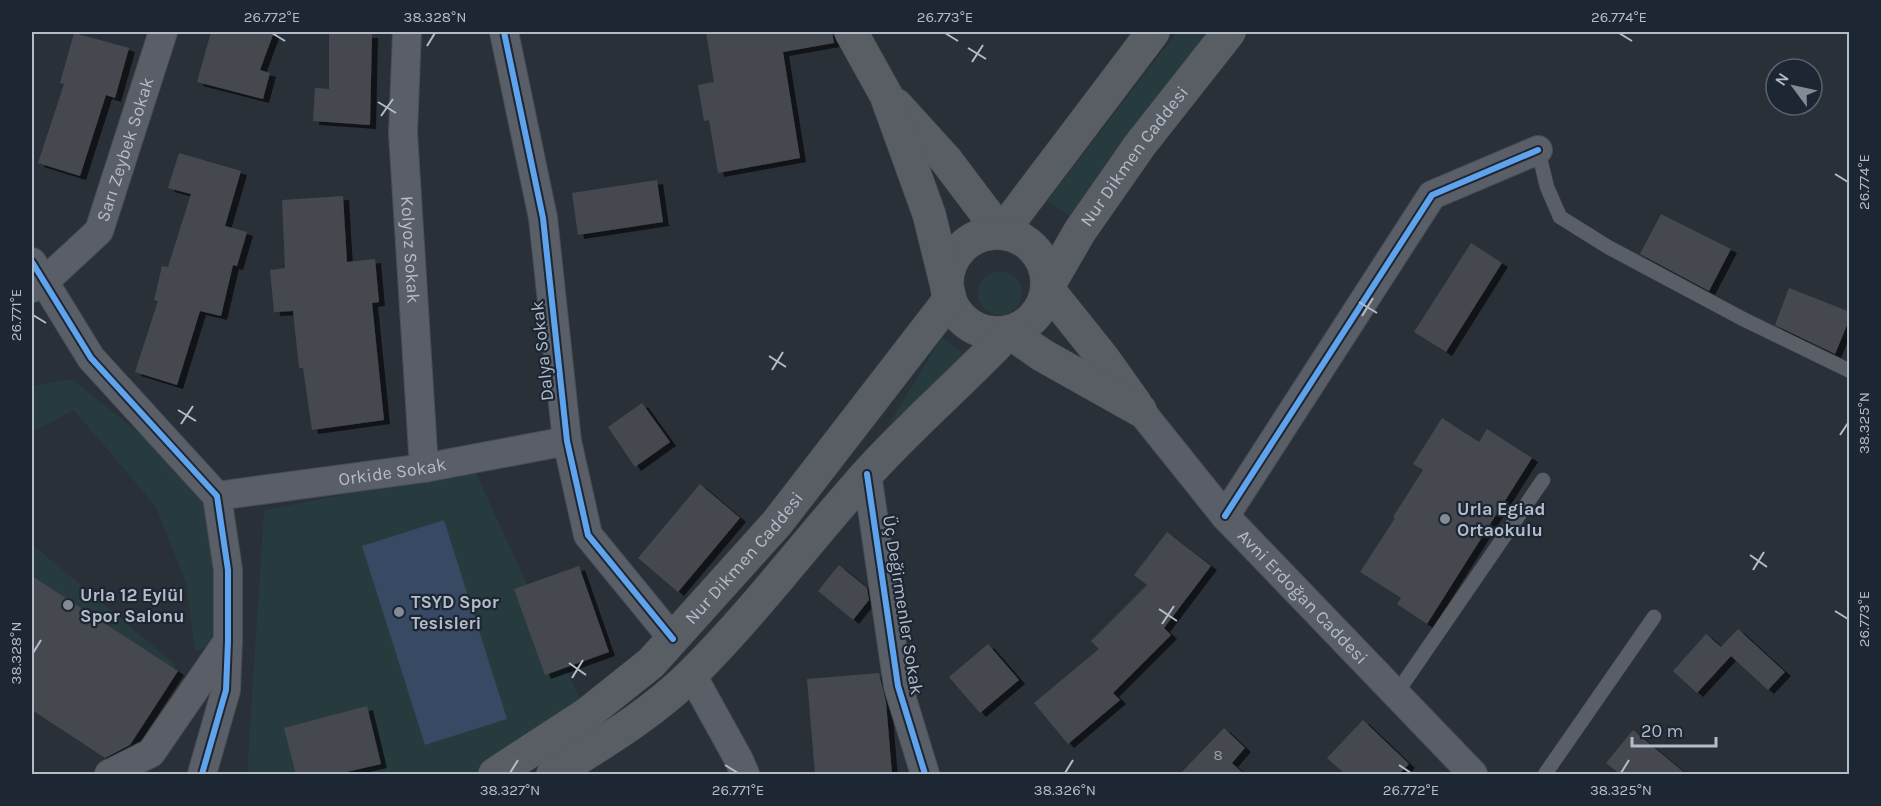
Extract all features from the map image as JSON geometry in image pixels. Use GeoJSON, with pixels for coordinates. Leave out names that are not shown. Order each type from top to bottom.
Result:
{"type":"FeatureCollection","features":[{"type":"Feature","properties":{"kind":"main road"},"geometry":{"type":"LineString","coordinates":[[851,32],[886,95],[929,214],[950,300],[960,316],[973,327],[989,333],[1009,332],[1042,355],[1140,410]]}},
{"type":"Feature","properties":{"kind":"main road"},"geometry":{"type":"LineString","coordinates":[[1000,233],[1153,32]]}},
{"type":"Feature","properties":{"kind":"main road","name":"Nur Dikmen Caddesi"},"geometry":{"type":"LineString","coordinates":[[1047,288],[1080,231],[1140,146],[1229,32]]}},
{"type":"Feature","properties":{"kind":"main road"},"geometry":{"type":"LineString","coordinates":[[886,95],[946,160],[1000,233]]}},
{"type":"Feature","properties":{"kind":"main road"},"geometry":{"type":"LineString","coordinates":[[950,300],[949,269],[957,254],[968,242],[984,235],[1000,233],[1025,241],[1037,253],[1045,268],[1047,288],[1035,316],[1022,327],[1006,332],[1009,332]]}},
{"type":"Feature","properties":{"kind":"main road"},"geometry":{"type":"LineString","coordinates":[[1047,288],[1103,357],[1140,410]]}},
{"type":"Feature","properties":{"kind":"main road","name":"Nur Dikmen Caddesi"},"geometry":{"type":"LineString","coordinates":[[495,774],[587,714],[651,663],[777,523],[950,300]]}},
{"type":"Feature","properties":{"kind":"main road"},"geometry":{"type":"LineString","coordinates":[[553,774],[632,724],[692,675],[912,425],[970,373],[1009,332]]}},
{"type":"Feature","properties":{"kind":"street","name":"Sarı Zeybek Sokak"},"geometry":{"type":"LineString","coordinates":[[36,277],[99,231],[163,32]]}},
{"type":"Feature","properties":{"kind":"street","name":"Kolyoz Sokak"},"geometry":{"type":"LineString","coordinates":[[407,32],[403,133],[424,468]]}},
{"type":"Feature","properties":{"kind":"street","name":"Dalya Sokak"},"geometry":{"type":"LineString","coordinates":[[504,32],[543,218],[567,441],[588,535],[673,639]]}},
{"type":"Feature","properties":{"kind":"street"},"geometry":{"type":"LineString","coordinates":[[1225,516],[1432,195],[1538,150]]}},
{"type":"Feature","properties":{"kind":"street"},"geometry":{"type":"LineString","coordinates":[[36,277],[91,358],[217,496],[228,570],[226,690],[202,774]]}},
{"type":"Feature","properties":{"kind":"street","name":"Avni Erdoğan Caddesi"},"geometry":{"type":"LineString","coordinates":[[1140,410],[1225,516],[1473,774]]}},
{"type":"Feature","properties":{"kind":"street","name":"Orkide Sokak"},"geometry":{"type":"LineString","coordinates":[[217,496],[424,468],[567,441]]}},
{"type":"Feature","properties":{"kind":"street","name":"Üç Değirmenler Sokak"},"geometry":{"type":"LineString","coordinates":[[867,474],[898,686],[925,774]]}},
{"type":"Feature","properties":{"kind":"street"},"geometry":{"type":"LineString","coordinates":[[109,774],[151,753],[228,641]]}},
{"type":"Feature","properties":{"kind":"street"},"geometry":{"type":"LineString","coordinates":[[692,675],[740,760],[745,774]]}},
{"type":"Feature","properties":{"kind":"lane"},"geometry":{"type":"LineString","coordinates":[[1538,150],[1547,187],[1560,217],[1608,247],[1743,319],[1850,371]]}},
{"type":"Feature","properties":{"kind":"lane"},"geometry":{"type":"LineString","coordinates":[[1396,694],[1542,480]]}},
{"type":"Feature","properties":{"kind":"lane"},"geometry":{"type":"LineString","coordinates":[[1545,774],[1654,617]]}},
{"type":"Feature","properties":{"kind":"green space"},"geometry":{"type":"Polygon","coordinates":[[[1177,32],[1217,32],[1071,217],[1047,201],[1177,32]]]}},
{"type":"Feature","properties":{"kind":"green space"},"geometry":{"type":"Polygon","coordinates":[[[1000,271],[1016,277],[1022,293],[1016,309],[1000,315],[984,309],[978,293],[984,277],[1000,271]]]}},
{"type":"Feature","properties":{"kind":"green space"},"geometry":{"type":"Polygon","coordinates":[[[942,337],[966,355],[887,427],[942,337]]]}},
{"type":"Feature","properties":{"kind":"green space"},"geometry":{"type":"Polygon","coordinates":[[[72,379],[217,496],[228,641],[195,651],[186,582],[156,507],[74,410],[32,432],[32,386],[72,379]]]}},
{"type":"Feature","properties":{"kind":"green space","name":"TSYD Spor Tesisleri"},"geometry":{"type":"Polygon","coordinates":[[[474,469],[587,714],[495,774],[247,774],[264,510],[474,469]]]}},
{"type":"Feature","properties":{"kind":"green space","name":"Urla 12 Eylül Spor Salonu"},"geometry":{"type":"Polygon","coordinates":[[[32,544],[176,665],[126,746],[32,679],[32,544]]]}},
{"type":"Feature","properties":{"kind":"water"},"geometry":{"type":"Polygon","coordinates":[[[444,520],[507,719],[425,745],[362,546],[444,520]]]}},
{"type":"Feature","properties":{"kind":"building"},"geometry":{"type":"Polygon","coordinates":[[[211,32],[274,32],[260,70],[270,73],[263,99],[197,82],[211,32]]]}},
{"type":"Feature","properties":{"kind":"building"},"geometry":{"type":"Polygon","coordinates":[[[706,32],[832,32],[834,43],[783,52],[800,158],[718,173],[709,120],[704,121],[698,85],[714,82],[706,32]]]}},
{"type":"Feature","properties":{"kind":"building"},"geometry":{"type":"Polygon","coordinates":[[[74,33],[129,48],[115,98],[106,95],[80,176],[38,163],[64,84],[60,83],[74,33]]]}},
{"type":"Feature","properties":{"kind":"building"},"geometry":{"type":"Polygon","coordinates":[[[329,34],[372,34],[370,125],[313,121],[315,88],[329,89],[329,34]]]}},
{"type":"Feature","properties":{"kind":"building"},"geometry":{"type":"Polygon","coordinates":[[[179,153],[241,171],[225,226],[247,232],[237,266],[233,265],[221,316],[200,311],[177,385],[135,372],[158,301],[154,300],[162,266],[168,267],[191,194],[168,188],[179,153]]]}},
{"type":"Feature","properties":{"kind":"building"},"geometry":{"type":"Polygon","coordinates":[[[657,180],[663,222],[578,235],[572,193],[657,180]]]}},
{"type":"Feature","properties":{"kind":"building"},"geometry":{"type":"Polygon","coordinates":[[[343,196],[347,262],[375,259],[379,302],[372,303],[384,420],[312,430],[303,368],[299,368],[293,311],[274,312],[270,270],[285,268],[282,200],[343,196]]]}},
{"type":"Feature","properties":{"kind":"building"},"geometry":{"type":"Polygon","coordinates":[[[1661,214],[1731,249],[1709,291],[1640,254],[1661,214]]]}},
{"type":"Feature","properties":{"kind":"building"},"geometry":{"type":"Polygon","coordinates":[[[1471,243],[1502,263],[1446,352],[1414,332],[1471,243]]]}},
{"type":"Feature","properties":{"kind":"building"},"geometry":{"type":"Polygon","coordinates":[[[1789,288],[1850,312],[1850,318],[1835,354],[1775,325],[1789,288]]]}},
{"type":"Feature","properties":{"kind":"building"},"geometry":{"type":"Polygon","coordinates":[[[642,403],[670,442],[635,467],[608,427],[642,403]]]}},
{"type":"Feature","properties":{"kind":"building","name":"Urla Egiad Ortaokulu"},"geometry":{"type":"Polygon","coordinates":[[[1442,418],[1479,442],[1487,429],[1532,458],[1427,624],[1397,604],[1401,598],[1360,572],[1423,470],[1413,464],[1442,418]]]}},
{"type":"Feature","properties":{"kind":"building"},"geometry":{"type":"Polygon","coordinates":[[[700,484],[740,518],[678,592],[638,558],[700,484]]]}},
{"type":"Feature","properties":{"kind":"building"},"geometry":{"type":"Polygon","coordinates":[[[1167,532],[1211,566],[1164,628],[1171,635],[1113,693],[1120,700],[1068,744],[1034,703],[1099,649],[1091,641],[1147,585],[1134,575],[1167,532]]]}},
{"type":"Feature","properties":{"kind":"building"},"geometry":{"type":"Polygon","coordinates":[[[839,565],[867,588],[869,600],[853,620],[818,591],[839,565]]]}},
{"type":"Feature","properties":{"kind":"building"},"geometry":{"type":"Polygon","coordinates":[[[579,566],[609,652],[545,675],[514,589],[579,566]]]}},
{"type":"Feature","properties":{"kind":"building","name":"Urla 12 Eylül Spor Salonu"},"geometry":{"type":"Polygon","coordinates":[[[32,576],[178,671],[130,745],[105,758],[32,710],[32,576]]]}},
{"type":"Feature","properties":{"kind":"building"},"geometry":{"type":"Polygon","coordinates":[[[1738,629],[1785,672],[1768,690],[1731,656],[1697,693],[1673,671],[1706,634],[1721,647],[1738,629]]]}},
{"type":"Feature","properties":{"kind":"building"},"geometry":{"type":"Polygon","coordinates":[[[988,644],[1019,680],[980,713],[949,677],[988,644]]]}},
{"type":"Feature","properties":{"kind":"building"},"geometry":{"type":"Polygon","coordinates":[[[879,673],[886,702],[892,774],[815,774],[807,679],[879,673]]]}},
{"type":"Feature","properties":{"kind":"building"},"geometry":{"type":"Polygon","coordinates":[[[367,706],[381,764],[338,774],[296,774],[284,728],[367,706]]]}},
{"type":"Feature","properties":{"kind":"building"},"geometry":{"type":"Polygon","coordinates":[[[1363,720],[1409,764],[1399,774],[1345,774],[1327,758],[1363,720]]]}},
{"type":"Feature","properties":{"kind":"building"},"geometry":{"type":"Polygon","coordinates":[[[1224,728],[1245,748],[1232,763],[1244,774],[1180,774],[1224,728]]]}},
{"type":"Feature","properties":{"kind":"building"},"geometry":{"type":"Polygon","coordinates":[[[1633,730],[1686,774],[1620,774],[1606,763],[1633,730]]]}},
{"type":"Feature","properties":{"kind":"cycle path"},"geometry":{"type":"LineString","coordinates":[[504,32],[543,218],[567,441],[588,535],[673,639]]}},
{"type":"Feature","properties":{"kind":"cycle path"},"geometry":{"type":"LineString","coordinates":[[1225,516],[1432,195],[1538,150]]}},
{"type":"Feature","properties":{"kind":"cycle path"},"geometry":{"type":"LineString","coordinates":[[32,262],[91,358],[217,496],[228,570],[226,690],[202,774]]}},
{"type":"Feature","properties":{"kind":"cycle path"},"geometry":{"type":"LineString","coordinates":[[867,474],[898,686],[925,774]]}},
{"type":"Feature","properties":{"kind":"place","name":"Urla Egiad Ortaokulu"},"geometry":{"type":"Point","coordinates":[1445,519]}},
{"type":"Feature","properties":{"kind":"place","name":"Urla 12 Eylül Spor Salonu"},"geometry":{"type":"Point","coordinates":[68,605]}},
{"type":"Feature","properties":{"kind":"place","name":"TSYD Spor Tesisleri"},"geometry":{"type":"Point","coordinates":[399,612]}}]}
